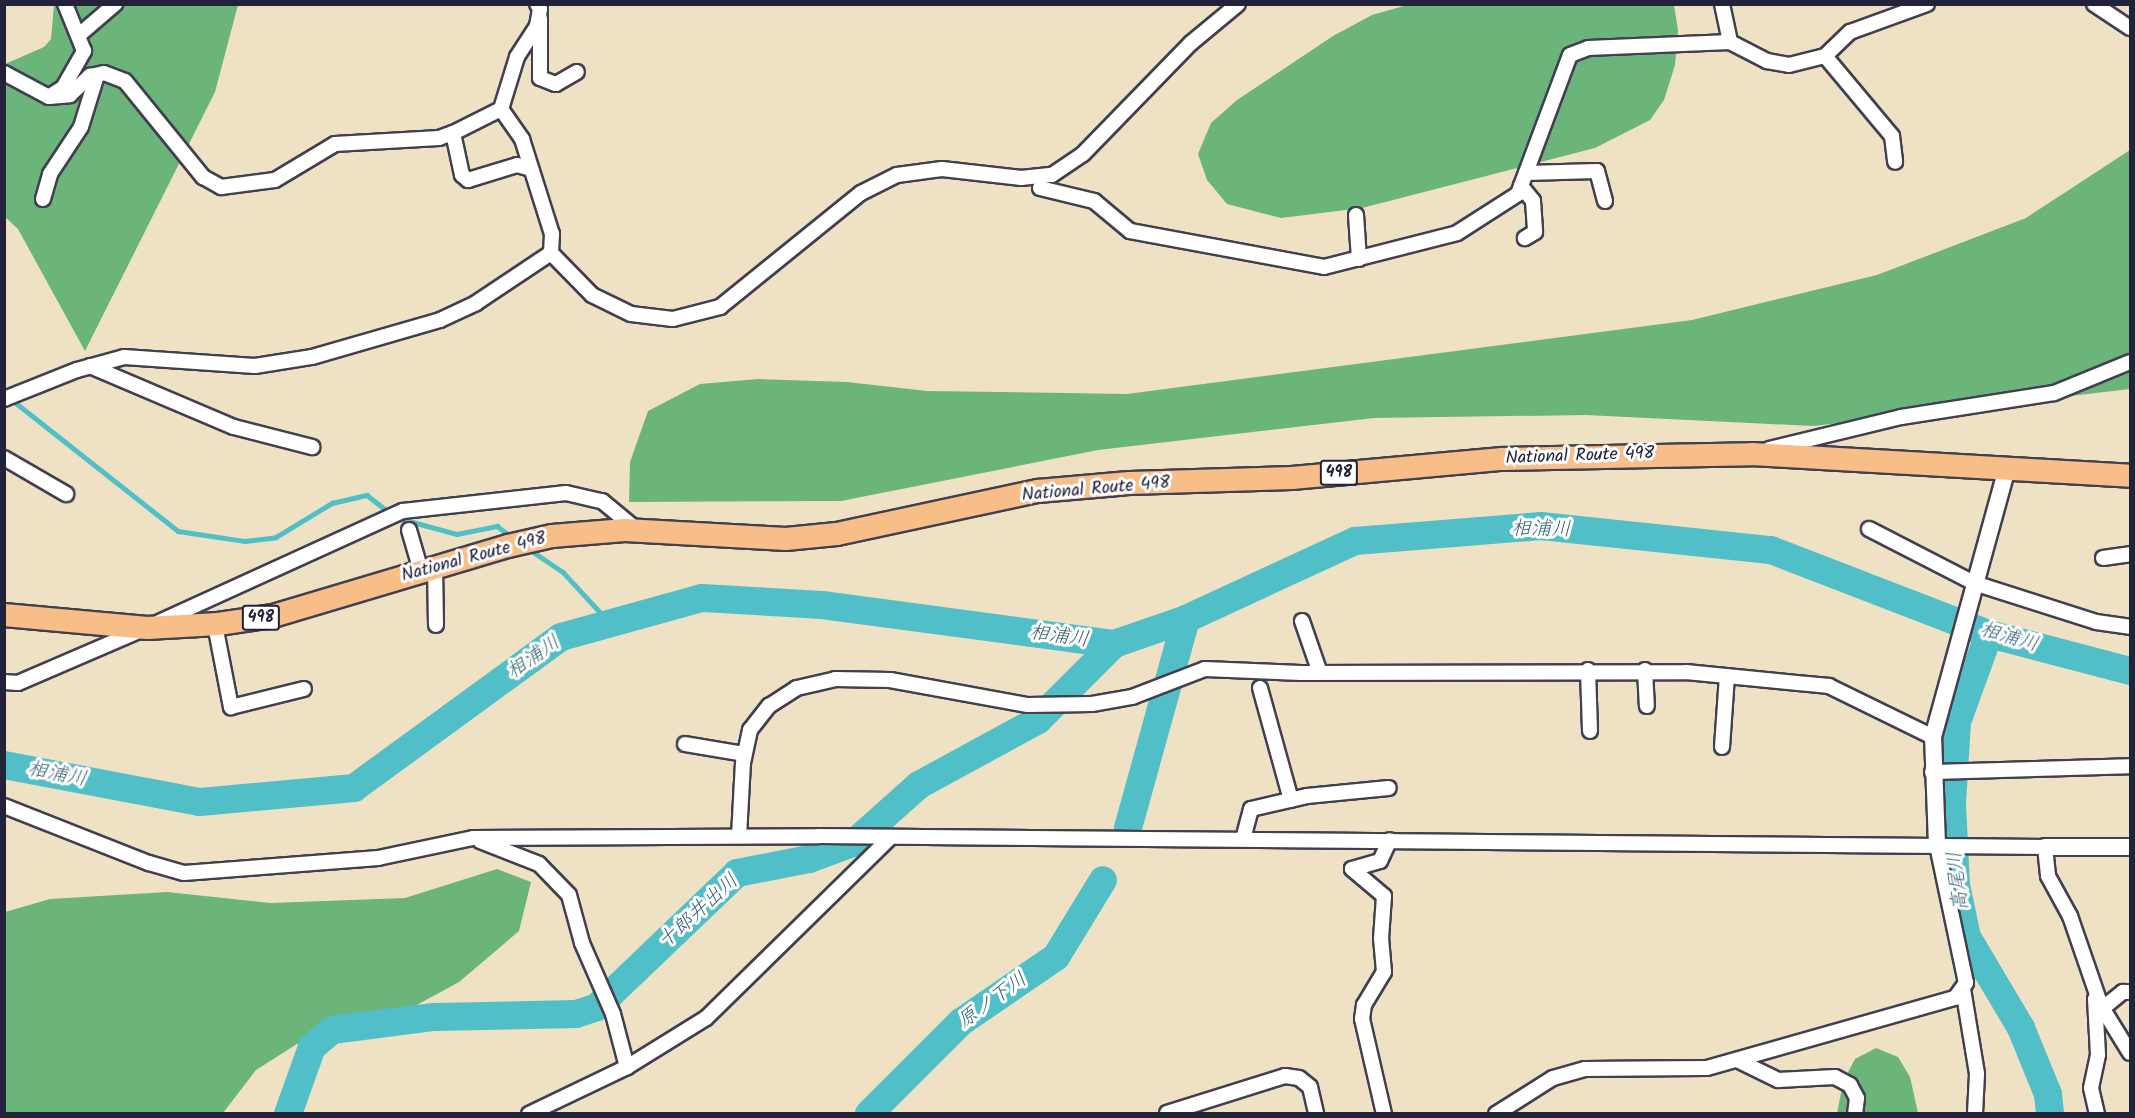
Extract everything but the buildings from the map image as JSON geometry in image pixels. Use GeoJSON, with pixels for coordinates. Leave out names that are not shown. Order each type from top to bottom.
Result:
{"type":"FeatureCollection","features":[{"type":"Feature","properties":{"kind":"highway","name":"National Route 498"},"geometry":{"type":"LineString","coordinates":[[4,615],[147,628],[215,625],[273,616],[508,546],[552,536],[637,531],[786,539],[837,534],[1038,491],[1130,483],[1292,478],[1502,459],[1752,454],[2130,476]]}},
{"type":"Feature","properties":{"kind":"street"},"geometry":{"type":"LineString","coordinates":[[49,97],[63,88],[84,51],[65,4]]}},
{"type":"Feature","properties":{"kind":"street"},"geometry":{"type":"LineString","coordinates":[[79,35],[115,4]]}},
{"type":"Feature","properties":{"kind":"street"},"geometry":{"type":"LineString","coordinates":[[538,9],[537,26],[517,57],[505,87],[501,109],[522,139],[552,234],[551,253],[592,295],[631,314],[673,319],[720,307],[861,193],[897,175],[942,169],[1021,178],[1052,175],[1083,154],[1191,43],[1238,4]]}},
{"type":"Feature","properties":{"kind":"street"},"geometry":{"type":"LineString","coordinates":[[1722,4],[1730,42]]}},
{"type":"Feature","properties":{"kind":"street"},"geometry":{"type":"LineString","coordinates":[[1040,188],[1094,201],[1130,231],[1324,267],[1457,234],[1518,194],[1570,55],[1588,48],[1730,42],[1767,61],[1789,65],[1825,56],[1850,32],[1927,4]]}},
{"type":"Feature","properties":{"kind":"street"},"geometry":{"type":"LineString","coordinates":[[2094,4],[2130,28]]}},
{"type":"Feature","properties":{"kind":"street"},"geometry":{"type":"LineString","coordinates":[[538,9],[543,40],[540,78],[556,84],[577,72]]}},
{"type":"Feature","properties":{"kind":"street"},"geometry":{"type":"LineString","coordinates":[[1825,56],[1892,136],[1895,162]]}},
{"type":"Feature","properties":{"kind":"street"},"geometry":{"type":"LineString","coordinates":[[4,73],[49,97],[70,96],[90,76],[104,73],[125,81],[203,177],[221,187],[275,180],[335,144],[439,138],[501,109]]}},
{"type":"Feature","properties":{"kind":"street"},"geometry":{"type":"LineString","coordinates":[[43,199],[50,174],[81,127],[97,75]]}},
{"type":"Feature","properties":{"kind":"street"},"geometry":{"type":"LineString","coordinates":[[453,133],[462,175],[468,180],[517,165],[531,168]]}},
{"type":"Feature","properties":{"kind":"street"},"geometry":{"type":"LineString","coordinates":[[1523,179],[1597,171],[1605,201]]}},
{"type":"Feature","properties":{"kind":"street"},"geometry":{"type":"LineString","coordinates":[[1523,179],[1533,201],[1534,232],[1525,238]]}},
{"type":"Feature","properties":{"kind":"street"},"geometry":{"type":"LineString","coordinates":[[1356,215],[1359,259]]}},
{"type":"Feature","properties":{"kind":"street"},"geometry":{"type":"LineString","coordinates":[[4,399],[90,366],[124,357],[255,366],[312,357],[440,320],[476,303],[551,253]]}},
{"type":"Feature","properties":{"kind":"street"},"geometry":{"type":"LineString","coordinates":[[1752,454],[1901,417],[2054,393],[2096,379],[2130,362]]}},
{"type":"Feature","properties":{"kind":"street"},"geometry":{"type":"LineString","coordinates":[[90,366],[234,426],[312,447]]}},
{"type":"Feature","properties":{"kind":"street"},"geometry":{"type":"LineString","coordinates":[[4,458],[49,490],[66,494]]}},
{"type":"Feature","properties":{"kind":"street"},"geometry":{"type":"LineString","coordinates":[[1975,1113],[1977,1074],[1963,989],[1965,975],[1944,845],[1938,771],[1932,737],[2007,469]]}},
{"type":"Feature","properties":{"kind":"street"},"geometry":{"type":"LineString","coordinates":[[4,682],[18,683],[147,628],[403,511],[566,493],[603,501],[637,531]]}},
{"type":"Feature","properties":{"kind":"street"},"geometry":{"type":"LineString","coordinates":[[1869,529],[1973,588],[2096,622],[2130,627]]}},
{"type":"Feature","properties":{"kind":"street"},"geometry":{"type":"LineString","coordinates":[[409,530],[428,569],[436,625]]}},
{"type":"Feature","properties":{"kind":"street"},"geometry":{"type":"LineString","coordinates":[[2103,558],[2130,554]]}},
{"type":"Feature","properties":{"kind":"street"},"geometry":{"type":"LineString","coordinates":[[1302,621],[1320,673]]}},
{"type":"Feature","properties":{"kind":"street"},"geometry":{"type":"LineString","coordinates":[[215,625],[231,706],[304,689]]}},
{"type":"Feature","properties":{"kind":"street"},"geometry":{"type":"LineString","coordinates":[[739,836],[744,754],[750,730],[769,706],[797,688],[835,679],[890,680],[1028,705],[1092,704],[1132,697],[1205,669],[1320,673],[1645,670],[1829,686],[1932,737]]}},
{"type":"Feature","properties":{"kind":"street"},"geometry":{"type":"LineString","coordinates":[[1588,670],[1590,731]]}},
{"type":"Feature","properties":{"kind":"street"},"geometry":{"type":"LineString","coordinates":[[1645,670],[1647,706]]}},
{"type":"Feature","properties":{"kind":"street"},"geometry":{"type":"LineString","coordinates":[[1722,747],[1727,676]]}},
{"type":"Feature","properties":{"kind":"street"},"geometry":{"type":"LineString","coordinates":[[1260,688],[1291,800]]}},
{"type":"Feature","properties":{"kind":"street"},"geometry":{"type":"LineString","coordinates":[[685,744],[744,754]]}},
{"type":"Feature","properties":{"kind":"street"},"geometry":{"type":"LineString","coordinates":[[1938,771],[2130,766]]}},
{"type":"Feature","properties":{"kind":"street"},"geometry":{"type":"LineString","coordinates":[[1244,840],[1251,809],[1291,800],[1389,788]]}},
{"type":"Feature","properties":{"kind":"street"},"geometry":{"type":"LineString","coordinates":[[4,806],[149,863],[184,873],[378,858],[473,838],[819,836],[2130,847]]}},
{"type":"Feature","properties":{"kind":"street"},"geometry":{"type":"LineString","coordinates":[[473,838],[539,864],[569,895],[582,943],[613,1014],[627,1067]]}},
{"type":"Feature","properties":{"kind":"street"},"geometry":{"type":"LineString","coordinates":[[529,1113],[627,1067],[706,1018],[889,838]]}},
{"type":"Feature","properties":{"kind":"street"},"geometry":{"type":"LineString","coordinates":[[1384,1113],[1362,1019],[1364,1005],[1384,972],[1381,939],[1384,896],[1352,869],[1380,861],[1390,840]]}},
{"type":"Feature","properties":{"kind":"street"},"geometry":{"type":"LineString","coordinates":[[2045,847],[2048,876],[2070,916],[2103,1008],[2130,1053]]}},
{"type":"Feature","properties":{"kind":"street"},"geometry":{"type":"LineString","coordinates":[[2095,988],[2098,1054],[2091,1088],[2097,1113]]}},
{"type":"Feature","properties":{"kind":"street"},"geometry":{"type":"LineString","coordinates":[[1496,1113],[1553,1078],[1585,1069],[1707,1068],[1940,1003],[1955,998],[1963,989]]}},
{"type":"Feature","properties":{"kind":"street"},"geometry":{"type":"LineString","coordinates":[[2103,1008],[2123,992],[2130,992]]}},
{"type":"Feature","properties":{"kind":"street"},"geometry":{"type":"LineString","coordinates":[[1737,1060],[1778,1080],[1835,1077],[1850,1085],[1857,1098],[1855,1113]]}},
{"type":"Feature","properties":{"kind":"street"},"geometry":{"type":"LineString","coordinates":[[1167,1113],[1285,1076],[1299,1078],[1310,1087],[1316,1113]]}},
{"type":"Feature","properties":{"kind":"green space"},"geometry":{"type":"Polygon","coordinates":[[[1411,4],[1674,5],[1678,30],[1675,65],[1664,100],[1650,120],[1595,148],[1362,208],[1281,218],[1227,204],[1207,180],[1198,154],[1211,123],[1237,100],[1333,36],[1372,15],[1411,4]]]}},
{"type":"Feature","properties":{"kind":"green space"},"geometry":{"type":"Polygon","coordinates":[[[54,5],[238,5],[215,92],[85,351],[18,229],[5,217],[5,64],[44,47],[51,39],[54,5]]]}},
{"type":"Feature","properties":{"kind":"green space"},"geometry":{"type":"Polygon","coordinates":[[[2130,150],[2130,389],[1813,426],[1586,415],[1374,418],[1098,450],[841,501],[629,502],[630,462],[648,411],[700,384],[758,379],[847,382],[927,391],[1127,394],[1692,320],[1877,275],[2026,218],[2130,150]]]}},
{"type":"Feature","properties":{"kind":"green space"},"geometry":{"type":"Polygon","coordinates":[[[497,869],[531,882],[519,931],[459,982],[415,1006],[297,1044],[256,1070],[223,1113],[5,1113],[5,912],[50,899],[167,892],[270,903],[405,898],[497,869]]]}},
{"type":"Feature","properties":{"kind":"green space"},"geometry":{"type":"Polygon","coordinates":[[[1876,1048],[1898,1057],[1910,1077],[1918,1113],[1837,1114],[1843,1082],[1855,1059],[1876,1048]]]}},
{"type":"Feature","properties":{"kind":"waterway"},"geometry":{"type":"LineString","coordinates":[[11,399],[178,531],[245,541],[276,537],[332,503],[367,495],[391,514]]}},
{"type":"Feature","properties":{"kind":"waterway"},"geometry":{"type":"LineString","coordinates":[[398,518],[457,534],[497,526],[512,537]]}},
{"type":"Feature","properties":{"kind":"waterway","name":"相浦川"},"geometry":{"type":"LineString","coordinates":[[4,765],[200,802],[354,788],[561,637],[702,598],[822,605],[1114,644],[1186,619],[1355,541],[1541,526],[1771,550],[1989,634],[2130,671]]}},
{"type":"Feature","properties":{"kind":"waterway"},"geometry":{"type":"LineString","coordinates":[[529,549],[563,572],[611,624]]}},
{"type":"Feature","properties":{"kind":"waterway","name":"原ノ下川"},"geometry":{"type":"LineString","coordinates":[[1128,828],[1186,619]]}},
{"type":"Feature","properties":{"kind":"waterway","name":"高尾川"},"geometry":{"type":"LineString","coordinates":[[1989,634],[1957,722],[1952,804],[1956,885],[1967,937],[2021,1028],[2048,1094],[2050,1114]]}},
{"type":"Feature","properties":{"kind":"waterway","name":"十郎井出川"},"geometry":{"type":"LineString","coordinates":[[288,1114],[312,1047],[332,1030],[434,1017],[576,1014],[597,1007],[737,873],[809,859],[855,842],[919,785],[1038,720],[1114,644]]}},
{"type":"Feature","properties":{"kind":"waterway","name":"原ノ下川"},"geometry":{"type":"LineString","coordinates":[[869,1114],[961,1022],[1056,957],[1103,880]]}}]}
